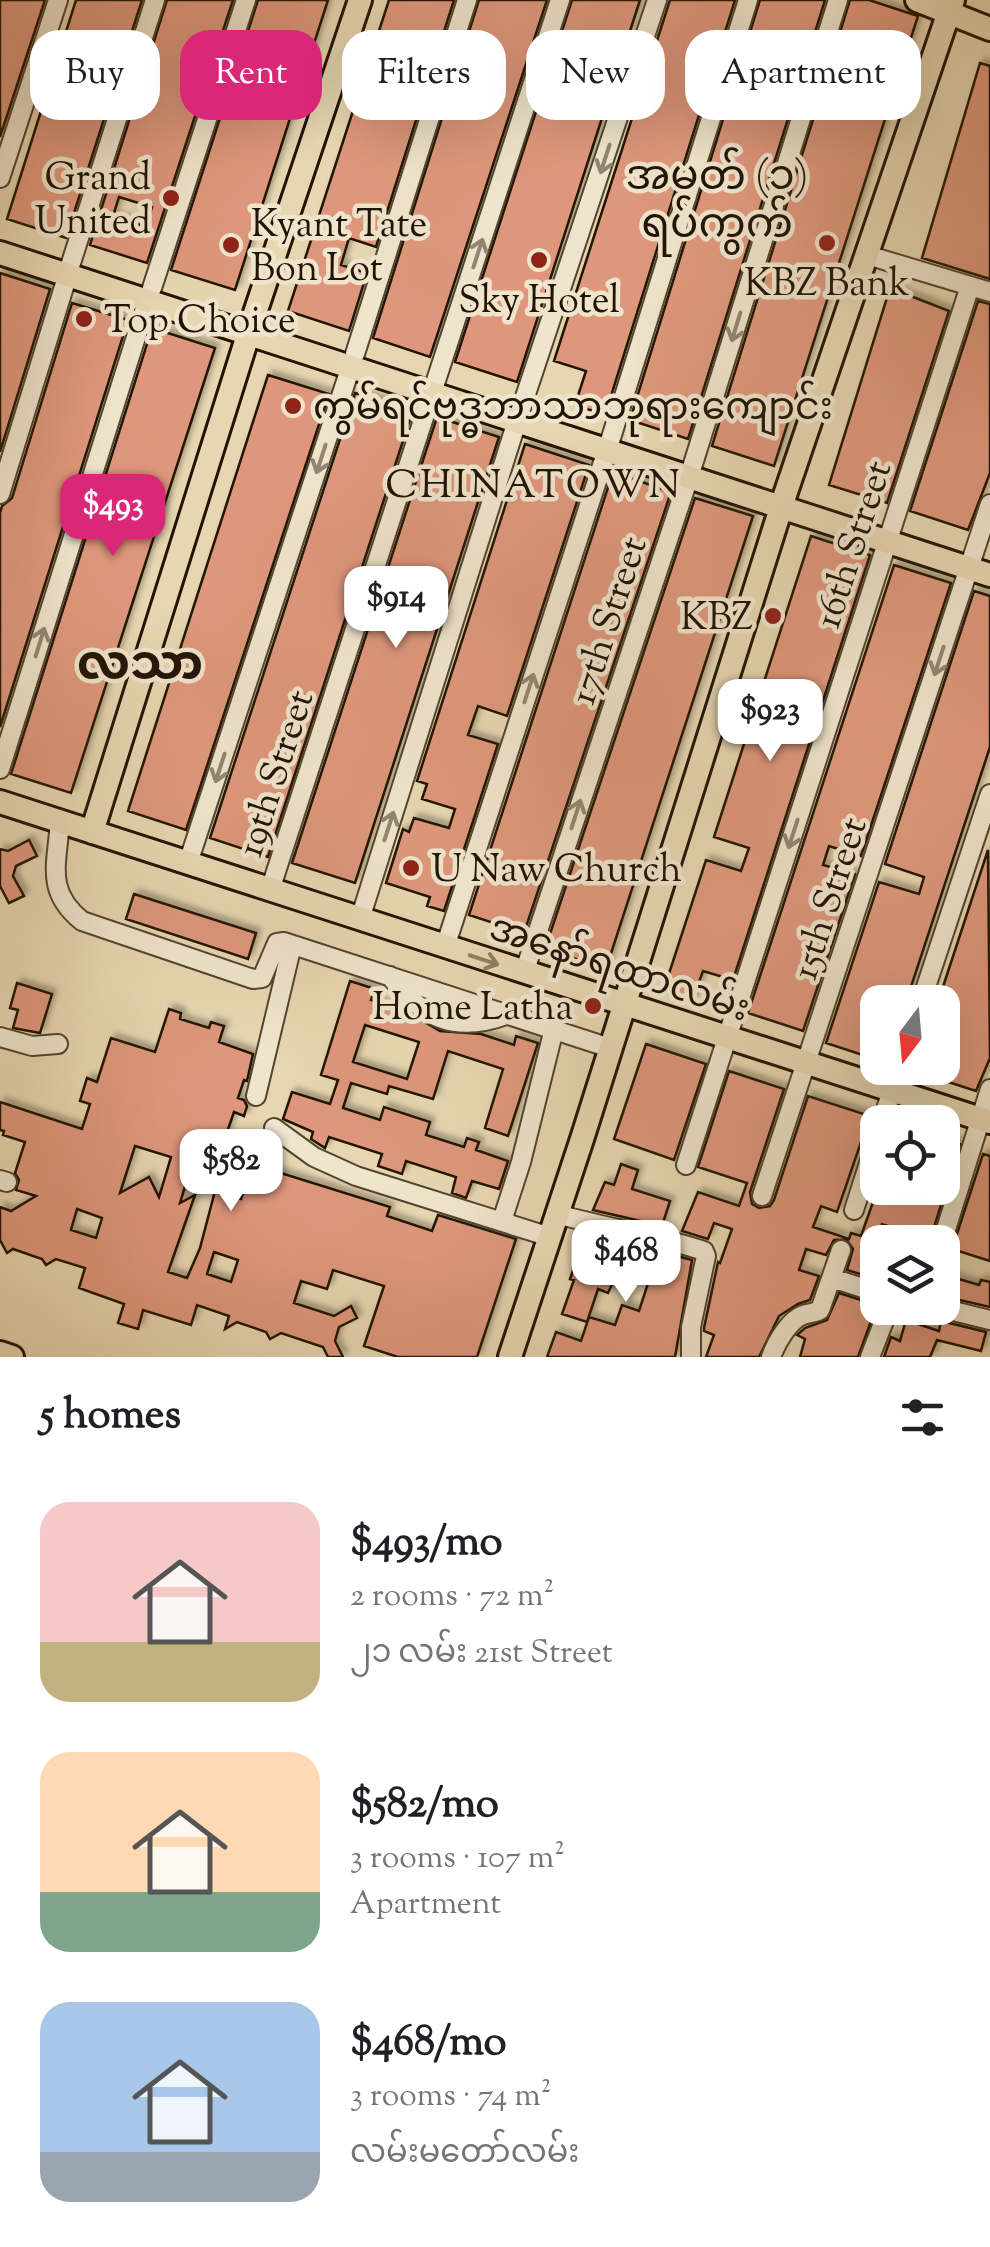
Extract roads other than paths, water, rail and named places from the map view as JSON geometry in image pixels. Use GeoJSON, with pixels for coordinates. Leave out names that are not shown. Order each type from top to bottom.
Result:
{"type":"FeatureCollection","features":[{"type":"Feature","properties":{"kind":"main road"},"geometry":{"type":"LineString","coordinates":[[92,832],[251,326],[360,0]]}},
{"type":"Feature","properties":{"kind":"main road"},"geometry":{"type":"LineString","coordinates":[[510,1357],[784,501],[952,9],[990,28]]}},
{"type":"Feature","properties":{"kind":"main road"},"geometry":{"type":"LineString","coordinates":[[0,240],[70,268],[981,565]]}},
{"type":"Feature","properties":{"kind":"main road"},"geometry":{"type":"LineString","coordinates":[[0,253],[70,268]]}},
{"type":"Feature","properties":{"kind":"main road","name":"အနော်ရထာလမ်း"},"geometry":{"type":"LineString","coordinates":[[0,802],[985,1121]]}},
{"type":"Feature","properties":{"kind":"main road"},"geometry":{"type":"LineString","coordinates":[[0,1353],[12,1357]]}},
{"type":"Feature","properties":{"kind":"street"},"geometry":{"type":"LineString","coordinates":[[0,178],[58,0]]}},
{"type":"Feature","properties":{"kind":"street"},"geometry":{"type":"LineString","coordinates":[[0,494],[156,0]]}},
{"type":"Feature","properties":{"kind":"street"},"geometry":{"type":"LineString","coordinates":[[0,769],[246,0]]}},
{"type":"Feature","properties":{"kind":"street"},"geometry":{"type":"LineString","coordinates":[[188,864],[468,0]]}},
{"type":"Feature","properties":{"kind":"street","name":"19th Street"},"geometry":{"type":"LineString","coordinates":[[270,890],[560,0]]}},
{"type":"Feature","properties":{"kind":"street"},"geometry":{"type":"LineString","coordinates":[[360,919],[657,0]]}},
{"type":"Feature","properties":{"kind":"street"},"geometry":{"type":"LineString","coordinates":[[445,947],[748,0]]}},
{"type":"Feature","properties":{"kind":"street","name":"17th Street"},"geometry":{"type":"LineString","coordinates":[[524,973],[691,470],[838,0]]}},
{"type":"Feature","properties":{"kind":"street"},"geometry":{"type":"LineString","coordinates":[[866,255],[990,292]]}},
{"type":"Feature","properties":{"kind":"street","name":"16th Street"},"geometry":{"type":"LineString","coordinates":[[686,1165],[970,286]]}},
{"type":"Feature","properties":{"kind":"street","name":"15th Street"},"geometry":{"type":"LineString","coordinates":[[762,1196],[981,565],[990,504]]}},
{"type":"Feature","properties":{"kind":"street"},"geometry":{"type":"LineString","coordinates":[[927,985],[990,794]]}},
{"type":"Feature","properties":{"kind":"street"},"geometry":{"type":"LineString","coordinates":[[60,822],[58,896],[82,921],[253,979],[265,974],[277,943],[292,945],[390,976],[424,1012],[465,1025],[509,1014],[610,1048]]}},
{"type":"Feature","properties":{"kind":"street"},"geometry":{"type":"LineString","coordinates":[[256,1096],[292,945]]}},
{"type":"Feature","properties":{"kind":"street"},"geometry":{"type":"LineString","coordinates":[[502,1221],[554,1029]]}},
{"type":"Feature","properties":{"kind":"street"},"geometry":{"type":"LineString","coordinates":[[0,1036],[32,1046],[58,1044]]}},
{"type":"Feature","properties":{"kind":"street"},"geometry":{"type":"LineString","coordinates":[[887,1105],[894,1085]]}},
{"type":"Feature","properties":{"kind":"street"},"geometry":{"type":"LineString","coordinates":[[948,1225],[985,1121],[990,1089]]}},
{"type":"Feature","properties":{"kind":"street"},"geometry":{"type":"LineString","coordinates":[[274,1128],[314,1157],[356,1176],[502,1221],[606,1228],[669,1239],[704,1251],[690,1328],[691,1357]]}},
{"type":"Feature","properties":{"kind":"street"},"geometry":{"type":"LineString","coordinates":[[854,1210],[860,1191]]}},
{"type":"Feature","properties":{"kind":"street"},"geometry":{"type":"LineString","coordinates":[[771,1357],[796,1320],[820,1310],[841,1250]]}},
{"type":"Feature","properties":{"kind":"street"},"geometry":{"type":"LineString","coordinates":[[832,1278],[860,1287]]}},
{"type":"Feature","properties":{"kind":"street"},"geometry":{"type":"LineString","coordinates":[[960,1313],[990,1320]]}},
{"type":"Feature","properties":{"kind":"street"},"geometry":{"type":"LineString","coordinates":[[870,1357],[882,1325]]}},
{"type":"Feature","properties":{"kind":"place","name":"Grand United"},"geometry":{"type":"Point","coordinates":[171,198]}},
{"type":"Feature","properties":{"kind":"place","name":"KBZ Bank"},"geometry":{"type":"Point","coordinates":[827,243]}},
{"type":"Feature","properties":{"kind":"place","name":"Kyant Tate Bon Lot"},"geometry":{"type":"Point","coordinates":[231,245]}},
{"type":"Feature","properties":{"kind":"place","name":"Sky Hotel"},"geometry":{"type":"Point","coordinates":[539,260]}},
{"type":"Feature","properties":{"kind":"place","name":"Top Choice"},"geometry":{"type":"Point","coordinates":[84,319]}},
{"type":"Feature","properties":{"kind":"place","name":"ကွမ်ရင်ဗုဒ္ဓဘာသာဘုရားကျောင်း"},"geometry":{"type":"Point","coordinates":[293,406]}},
{"type":"Feature","properties":{"kind":"place","name":"KBZ"},"geometry":{"type":"Point","coordinates":[773,616]}},
{"type":"Feature","properties":{"kind":"place","name":"U Naw Church"},"geometry":{"type":"Point","coordinates":[411,868]}},
{"type":"Feature","properties":{"kind":"place","name":"Home Latha"},"geometry":{"type":"Point","coordinates":[593,1006]}},
{"type":"Feature","properties":{"kind":"district","name":"အမှတ် (၁) ရပ်ကွက်"},"geometry":{"type":"Point","coordinates":[717,198]}},
{"type":"Feature","properties":{"kind":"district","name":"CHINATOWN"},"geometry":{"type":"Point","coordinates":[534,483]}},
{"type":"Feature","properties":{"kind":"district","name":"လသာ"},"geometry":{"type":"Point","coordinates":[140,662]}}]}
